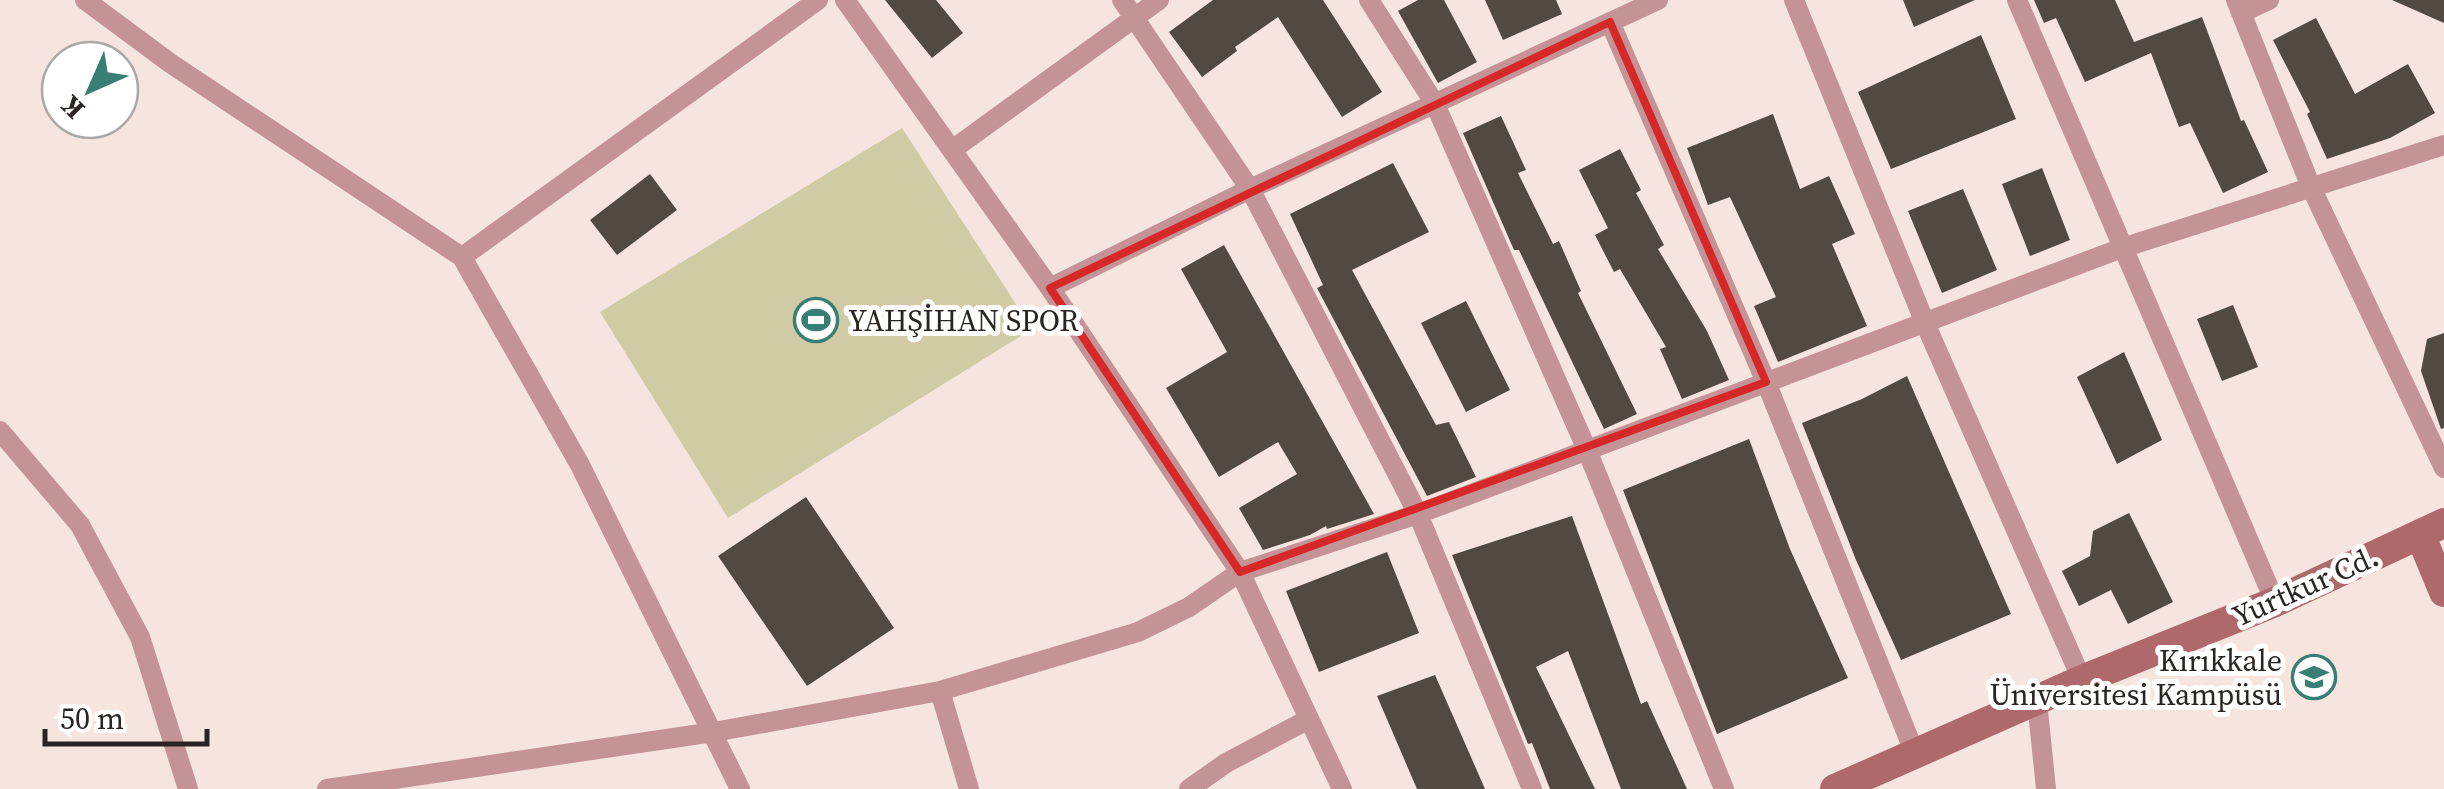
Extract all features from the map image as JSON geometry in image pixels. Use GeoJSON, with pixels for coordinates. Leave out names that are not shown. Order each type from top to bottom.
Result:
{"type":"FeatureCollection","features":[{"type":"Feature","properties":{"kind":"street"},"geometry":{"type":"LineString","coordinates":[[85,0],[170,63],[462,257],[580,465],[740,789]]}},
{"type":"Feature","properties":{"kind":"street"},"geometry":{"type":"LineString","coordinates":[[462,257],[818,0]]}},
{"type":"Feature","properties":{"kind":"street"},"geometry":{"type":"LineString","coordinates":[[845,0],[1050,288],[1240,572],[1342,789]]}},
{"type":"Feature","properties":{"kind":"street"},"geometry":{"type":"LineString","coordinates":[[952,150],[1128,9],[1159,0]]}},
{"type":"Feature","properties":{"kind":"street"},"geometry":{"type":"LineString","coordinates":[[1369,0],[1435,104],[1587,450],[1724,789]]}},
{"type":"Feature","properties":{"kind":"street"},"geometry":{"type":"LineString","coordinates":[[1050,288],[1250,189],[1658,0]]}},
{"type":"Feature","properties":{"kind":"street"},"geometry":{"type":"LineString","coordinates":[[1794,0],[1924,323],[2082,680]]}},
{"type":"Feature","properties":{"kind":"street"},"geometry":{"type":"LineString","coordinates":[[2017,0],[2275,602]]}},
{"type":"Feature","properties":{"kind":"street"},"geometry":{"type":"LineString","coordinates":[[2270,0],[2238,6],[2311,187],[2444,468]]}},
{"type":"Feature","properties":{"kind":"street"},"geometry":{"type":"LineString","coordinates":[[1128,9],[1250,189],[1418,514],[1532,789]]}},
{"type":"Feature","properties":{"kind":"street"},"geometry":{"type":"LineString","coordinates":[[1610,22],[1766,382],[1915,754]]}},
{"type":"Feature","properties":{"kind":"street"},"geometry":{"type":"LineString","coordinates":[[326,789],[423,782],[940,692],[1138,632],[1189,607],[1240,572],[1418,514],[2122,248],[2444,145]]}},
{"type":"Feature","properties":{"kind":"street"},"geometry":{"type":"LineString","coordinates":[[0,432],[80,525],[140,637],[188,789]]}},
{"type":"Feature","properties":{"kind":"street"},"geometry":{"type":"LineString","coordinates":[[2432,529],[2444,592]]}},
{"type":"Feature","properties":{"kind":"street","name":"Yurtkur Cd."},"geometry":{"type":"LineString","coordinates":[[1835,789],[2082,680],[2275,602],[2432,529]]}},
{"type":"Feature","properties":{"kind":"street"},"geometry":{"type":"LineString","coordinates":[[940,692],[969,789]]}},
{"type":"Feature","properties":{"kind":"street"},"geometry":{"type":"LineString","coordinates":[[2037,701],[2046,789]]}},
{"type":"Feature","properties":{"kind":"street"},"geometry":{"type":"LineString","coordinates":[[1189,789],[1226,763],[1309,720]]}},
{"type":"Feature","properties":{"kind":"highlighted area"},"geometry":{"type":"Polygon","coordinates":[[[1610,22],[1766,382],[1240,572],[1050,288],[1610,22]]]}},
{"type":"Feature","properties":{"kind":"shaded area","name":"YAHŞİHAN SPOR"},"geometry":{"type":"Polygon","coordinates":[[[902,128],[1032,329],[728,518],[600,312],[902,128]]]}},
{"type":"Feature","properties":{"kind":"building"},"geometry":{"type":"Polygon","coordinates":[[[885,0],[936,0],[963,33],[932,58],[885,0]]]}},
{"type":"Feature","properties":{"kind":"building"},"geometry":{"type":"Polygon","coordinates":[[[1213,0],[1323,0],[1382,92],[1342,117],[1278,17],[1235,47],[1237,51],[1202,77],[1169,32],[1213,0]]]}},
{"type":"Feature","properties":{"kind":"building"},"geometry":{"type":"Polygon","coordinates":[[[1418,0],[1444,0],[1477,62],[1438,83],[1398,11],[1418,0]]]}},
{"type":"Feature","properties":{"kind":"building"},"geometry":{"type":"Polygon","coordinates":[[[1485,0],[1556,0],[1562,14],[1503,40],[1485,0]]]}},
{"type":"Feature","properties":{"kind":"building"},"geometry":{"type":"Polygon","coordinates":[[[1903,0],[1975,0],[1914,27],[1903,0]]]}},
{"type":"Feature","properties":{"kind":"building"},"geometry":{"type":"Polygon","coordinates":[[[2034,0],[2115,0],[2134,42],[2202,17],[2241,121],[2244,120],[2268,172],[2223,193],[2190,123],[2179,127],[2151,53],[2085,82],[2056,18],[2044,23],[2034,0]]]}},
{"type":"Feature","properties":{"kind":"building"},"geometry":{"type":"Polygon","coordinates":[[[2392,0],[2444,0],[2444,23],[2392,0]]]}},
{"type":"Feature","properties":{"kind":"building"},"geometry":{"type":"Polygon","coordinates":[[[2316,18],[2355,94],[2408,64],[2435,113],[2390,138],[2327,159],[2307,114],[2310,112],[2273,40],[2316,18]]]}},
{"type":"Feature","properties":{"kind":"building"},"geometry":{"type":"Polygon","coordinates":[[[1981,35],[2016,119],[1891,169],[1858,92],[1981,35]]]}},
{"type":"Feature","properties":{"kind":"building"},"geometry":{"type":"Polygon","coordinates":[[[1773,114],[1800,189],[1829,176],[1855,234],[1832,244],[1867,326],[1778,362],[1754,306],[1776,297],[1730,197],[1708,205],[1687,148],[1773,114]]]}},
{"type":"Feature","properties":{"kind":"building"},"geometry":{"type":"Polygon","coordinates":[[[1501,116],[1526,170],[1518,173],[1553,244],[1559,241],[1581,291],[1578,293],[1637,414],[1604,429],[1519,250],[1514,250],[1463,133],[1501,116]]]}},
{"type":"Feature","properties":{"kind":"building"},"geometry":{"type":"Polygon","coordinates":[[[1620,149],[1641,190],[1636,193],[1664,245],[1658,249],[1707,331],[1729,380],[1682,399],[1660,349],[1666,347],[1620,269],[1614,272],[1595,235],[1608,228],[1579,170],[1620,149]]]}},
{"type":"Feature","properties":{"kind":"building"},"geometry":{"type":"Polygon","coordinates":[[[1393,163],[1429,232],[1352,270],[1436,425],[1449,422],[1476,477],[1427,496],[1317,288],[1323,285],[1290,214],[1393,163]]]}},
{"type":"Feature","properties":{"kind":"building"},"geometry":{"type":"Polygon","coordinates":[[[2042,168],[2070,240],[2030,256],[2002,184],[2042,168]]]}},
{"type":"Feature","properties":{"kind":"building"},"geometry":{"type":"Polygon","coordinates":[[[650,174],[677,210],[617,255],[590,220],[650,174]]]}},
{"type":"Feature","properties":{"kind":"building"},"geometry":{"type":"Polygon","coordinates":[[[1963,189],[1997,270],[1942,293],[1908,211],[1963,189]]]}},
{"type":"Feature","properties":{"kind":"building"},"geometry":{"type":"Polygon","coordinates":[[[1224,245],[1374,514],[1327,529],[1326,526],[1263,550],[1239,508],[1297,474],[1278,442],[1219,477],[1166,388],[1227,352],[1181,269],[1224,245]]]}},
{"type":"Feature","properties":{"kind":"building"},"geometry":{"type":"Polygon","coordinates":[[[1466,301],[1510,390],[1466,412],[1421,323],[1466,301]]]}},
{"type":"Feature","properties":{"kind":"building"},"geometry":{"type":"Polygon","coordinates":[[[2233,305],[2258,367],[2222,381],[2197,319],[2233,305]]]}},
{"type":"Feature","properties":{"kind":"building"},"geometry":{"type":"Polygon","coordinates":[[[2444,333],[2441,429],[2421,371],[2427,339],[2444,333]]]}},
{"type":"Feature","properties":{"kind":"building"},"geometry":{"type":"Polygon","coordinates":[[[2124,352],[2162,440],[2117,464],[2077,377],[2124,352]]]}},
{"type":"Feature","properties":{"kind":"building"},"geometry":{"type":"Polygon","coordinates":[[[1907,376],[2011,614],[1901,660],[1802,423],[1907,376]]]}},
{"type":"Feature","properties":{"kind":"building"},"geometry":{"type":"Polygon","coordinates":[[[1749,439],[1790,549],[1848,678],[1717,734],[1623,490],[1749,439]]]}},
{"type":"Feature","properties":{"kind":"building"},"geometry":{"type":"Polygon","coordinates":[[[806,497],[894,628],[807,686],[718,556],[806,497]]]}},
{"type":"Feature","properties":{"kind":"building"},"geometry":{"type":"Polygon","coordinates":[[[2129,513],[2173,602],[2128,624],[2111,590],[2079,606],[2062,571],[2090,556],[2093,531],[2129,513]]]}},
{"type":"Feature","properties":{"kind":"building"},"geometry":{"type":"Polygon","coordinates":[[[1572,516],[1641,704],[1647,701],[1687,789],[1621,789],[1568,651],[1536,667],[1595,789],[1550,789],[1532,743],[1528,744],[1452,555],[1572,516]]]}},
{"type":"Feature","properties":{"kind":"building"},"geometry":{"type":"Polygon","coordinates":[[[1387,552],[1419,633],[1319,672],[1286,591],[1387,552]]]}},
{"type":"Feature","properties":{"kind":"building"},"geometry":{"type":"Polygon","coordinates":[[[1435,675],[1485,789],[1417,789],[1377,696],[1435,675]]]}},
{"type":"Feature","properties":{"kind":"place","name":"YAHŞİHAN SPOR"},"geometry":{"type":"Point","coordinates":[816,320]}},
{"type":"Feature","properties":{"kind":"place","name":"Kırıkkale Üniversitesi Kampüsü"},"geometry":{"type":"Point","coordinates":[2314,677]}}]}
